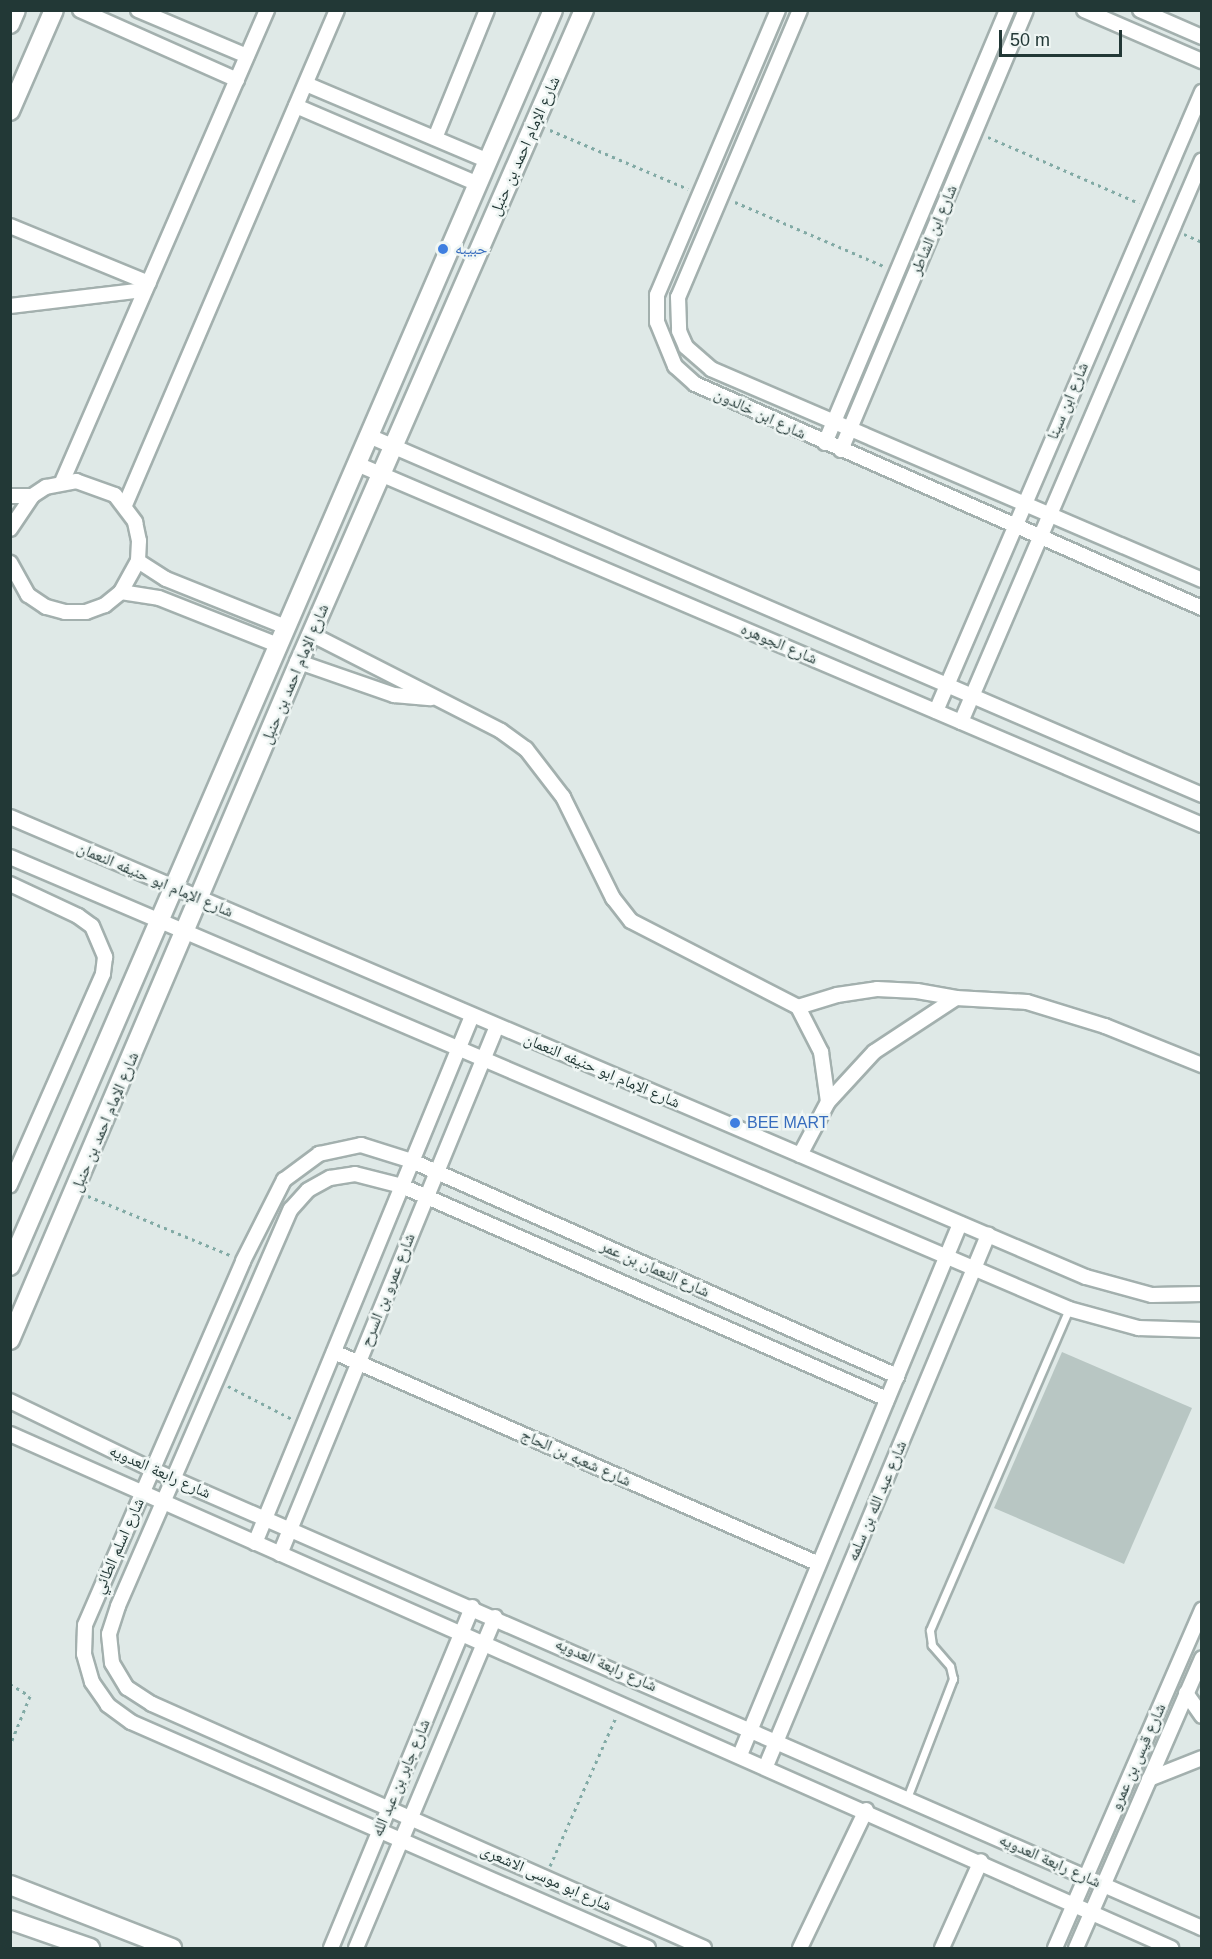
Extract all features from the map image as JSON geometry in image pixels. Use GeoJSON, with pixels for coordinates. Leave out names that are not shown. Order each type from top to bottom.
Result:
{"type":"FeatureCollection","features":[{"type":"Feature","properties":{"kind":"street"},"geometry":{"type":"LineString","coordinates":[[10,24],[16,10]]}},
{"type":"Feature","properties":{"kind":"street"},"geometry":{"type":"LineString","coordinates":[[10,111],[54,10]]}},
{"type":"Feature","properties":{"kind":"street"},"geometry":{"type":"LineString","coordinates":[[80,10],[237,80]]}},
{"type":"Feature","properties":{"kind":"street"},"geometry":{"type":"LineString","coordinates":[[138,10],[247,56]]}},
{"type":"Feature","properties":{"kind":"street"},"geometry":{"type":"LineString","coordinates":[[62,482],[267,10]]}},
{"type":"Feature","properties":{"kind":"street"},"geometry":{"type":"LineString","coordinates":[[125,505],[338,10]]}},
{"type":"Feature","properties":{"kind":"street"},"geometry":{"type":"LineString","coordinates":[[435,138],[487,10]]}},
{"type":"Feature","properties":{"kind":"street","name":"شارع الإمام احمد بن حنبل"},"geometry":{"type":"LineString","coordinates":[[10,1266],[553,10]]}},
{"type":"Feature","properties":{"kind":"street","name":"شارع الإمام احمد بن حنبل"},"geometry":{"type":"LineString","coordinates":[[10,1340],[187,932],[311,634],[584,10]]}},
{"type":"Feature","properties":{"kind":"street","name":"شارع ابن خالدون"},"geometry":{"type":"LineString","coordinates":[[778,10],[657,295],[657,322],[663,345],[675,366],[695,384],[1038,539],[1202,608]]}},
{"type":"Feature","properties":{"kind":"street","name":"شارع ابن خالدون"},"geometry":{"type":"LineString","coordinates":[[800,10],[678,297],[677,323],[686,346],[711,369],[1202,580]]}},
{"type":"Feature","properties":{"kind":"street","name":"شارع ابن الشاطر"},"geometry":{"type":"LineString","coordinates":[[825,443],[1007,10]]}},
{"type":"Feature","properties":{"kind":"street","name":"شارع ابن الشاطر"},"geometry":{"type":"LineString","coordinates":[[841,450],[1026,10]]}},
{"type":"Feature","properties":{"kind":"street"},"geometry":{"type":"LineString","coordinates":[[1084,10],[1202,61]]}},
{"type":"Feature","properties":{"kind":"street"},"geometry":{"type":"LineString","coordinates":[[1140,10],[1202,37]]}},
{"type":"Feature","properties":{"kind":"street"},"geometry":{"type":"LineString","coordinates":[[524,78],[550,89]]}},
{"type":"Feature","properties":{"kind":"street"},"geometry":{"type":"LineString","coordinates":[[306,84],[488,161]]}},
{"type":"Feature","properties":{"kind":"street","name":"شارع ابن سينا"},"geometry":{"type":"LineString","coordinates":[[936,711],[1202,92]]}},
{"type":"Feature","properties":{"kind":"street"},"geometry":{"type":"LineString","coordinates":[[296,106],[478,184]]}},
{"type":"Feature","properties":{"kind":"street","name":"شارع ابن سينا"},"geometry":{"type":"LineString","coordinates":[[961,722],[1048,513],[1202,160]]}},
{"type":"Feature","properties":{"kind":"street"},"geometry":{"type":"LineString","coordinates":[[702,191],[722,196]]}},
{"type":"Feature","properties":{"kind":"street"},"geometry":{"type":"LineString","coordinates":[[10,226],[147,286]]}},
{"type":"Feature","properties":{"kind":"street"},"geometry":{"type":"LineString","coordinates":[[899,269],[916,272]]}},
{"type":"Feature","properties":{"kind":"street"},"geometry":{"type":"LineString","coordinates":[[10,306],[147,286]]}},
{"type":"Feature","properties":{"kind":"street","name":"شارع الجوهره"},"geometry":{"type":"LineString","coordinates":[[369,436],[1202,795]]}},
{"type":"Feature","properties":{"kind":"street","name":"شارع الجوهره"},"geometry":{"type":"LineString","coordinates":[[357,464],[1202,825]]}},
{"type":"Feature","properties":{"kind":"street"},"geometry":{"type":"LineString","coordinates":[[10,529],[16,515],[32,496],[62,482],[83,482],[103,488],[125,505],[140,542],[138,561],[122,592],[105,605],[86,612],[65,612],[46,606],[28,595],[10,563]]}},
{"type":"Feature","properties":{"kind":"street"},"geometry":{"type":"LineString","coordinates":[[10,496],[32,496]]}},
{"type":"Feature","properties":{"kind":"street"},"geometry":{"type":"LineString","coordinates":[[138,561],[166,579],[286,627]]}},
{"type":"Feature","properties":{"kind":"street"},"geometry":{"type":"LineString","coordinates":[[122,592],[159,598],[278,645]]}},
{"type":"Feature","properties":{"kind":"street"},"geometry":{"type":"LineString","coordinates":[[311,634],[392,674],[431,698],[501,731],[526,749],[547,771],[613,898],[631,921],[798,1007],[821,1052],[828,1102]]}},
{"type":"Feature","properties":{"kind":"street"},"geometry":{"type":"LineString","coordinates":[[299,662],[394,695],[431,698]]}},
{"type":"Feature","properties":{"kind":"street","name":"شارع الإمام ابو حنيفه النعمان"},"geometry":{"type":"LineString","coordinates":[[10,817],[960,1224],[1118,1288],[1152,1295],[1202,1294]]}},
{"type":"Feature","properties":{"kind":"street"},"geometry":{"type":"LineString","coordinates":[[10,857],[1069,1310],[1138,1328],[1202,1330]]}},
{"type":"Feature","properties":{"kind":"street"},"geometry":{"type":"LineString","coordinates":[[10,884],[78,915],[92,926],[105,957],[103,974],[10,1185]]}},
{"type":"Feature","properties":{"kind":"street"},"geometry":{"type":"LineString","coordinates":[[798,1007],[837,995],[877,990],[917,991],[956,998],[1027,1002],[1105,1026],[1202,1065]]}},
{"type":"Feature","properties":{"kind":"street"},"geometry":{"type":"LineString","coordinates":[[800,1155],[828,1102],[874,1052],[956,998]]}},
{"type":"Feature","properties":{"kind":"street","name":"شارع عمرو بن السرح"},"geometry":{"type":"LineString","coordinates":[[255,1543],[472,1016]]}},
{"type":"Feature","properties":{"kind":"street","name":"شارع عمرو بن السرح"},"geometry":{"type":"LineString","coordinates":[[280,1554],[497,1026]]}},
{"type":"Feature","properties":{"kind":"street","name":"شارع اسلم الطائي"},"geometry":{"type":"LineString","coordinates":[[379,1831],[131,1722],[108,1705],[92,1682],[84,1654],[85,1625],[243,1261],[284,1180],[319,1154],[361,1145],[412,1161]]}},
{"type":"Feature","properties":{"kind":"street","name":"شارع النعمان بن عمر"},"geometry":{"type":"LineString","coordinates":[[412,1161],[897,1376]]}},
{"type":"Feature","properties":{"kind":"street","name":"شارع اسلم الطائي"},"geometry":{"type":"LineString","coordinates":[[388,1808],[152,1704],[128,1688],[112,1663],[109,1634],[291,1209],[308,1190],[330,1178],[355,1174],[402,1186]]}},
{"type":"Feature","properties":{"kind":"street","name":"شارع النعمان بن عمر"},"geometry":{"type":"LineString","coordinates":[[402,1186],[887,1399]]}},
{"type":"Feature","properties":{"kind":"street","name":"شارع عبد الله بن سلمه"},"geometry":{"type":"LineString","coordinates":[[740,1755],[960,1224]]}},
{"type":"Feature","properties":{"kind":"street","name":"شارع عبد الله بن سلمه"},"geometry":{"type":"LineString","coordinates":[[766,1766],[988,1235]]}},
{"type":"Feature","properties":{"kind":"street","name":"شارع شعبه بن الحاج"},"geometry":{"type":"LineString","coordinates":[[334,1352],[819,1564]]}},
{"type":"Feature","properties":{"kind":"street","name":"شارع رابعة العدويه"},"geometry":{"type":"LineString","coordinates":[[10,1401],[153,1470],[751,1728],[1202,1928]]}},
{"type":"Feature","properties":{"kind":"street","name":"شارع رابعة العدويه"},"geometry":{"type":"LineString","coordinates":[[10,1434],[142,1495],[866,1810],[1171,1948]]}},
{"type":"Feature","properties":{"kind":"street","name":"شارع جابر بن عبد الله"},"geometry":{"type":"LineString","coordinates":[[331,1948],[472,1607]]}},
{"type":"Feature","properties":{"kind":"street","name":"شارع قيس بن عمرو"},"geometry":{"type":"LineString","coordinates":[[1055,1948],[1202,1610]]}},
{"type":"Feature","properties":{"kind":"street","name":"شارع جابر بن عبد الله"},"geometry":{"type":"LineString","coordinates":[[356,1948],[495,1617]]}},
{"type":"Feature","properties":{"kind":"street","name":"شارع قيس بن عمرو"},"geometry":{"type":"LineString","coordinates":[[1076,1948],[1202,1658]]}},
{"type":"Feature","properties":{"kind":"street"},"geometry":{"type":"LineString","coordinates":[[1186,1693],[1202,1716]]}},
{"type":"Feature","properties":{"kind":"street"},"geometry":{"type":"LineString","coordinates":[[1149,1779],[1202,1758]]}},
{"type":"Feature","properties":{"kind":"street","name":"شارع ابو موسى الاشعرى"},"geometry":{"type":"LineString","coordinates":[[388,1808],[704,1948]]}},
{"type":"Feature","properties":{"kind":"street"},"geometry":{"type":"LineString","coordinates":[[800,1948],[866,1810]]}},
{"type":"Feature","properties":{"kind":"street","name":"شارع ابو موسى الاشعرى"},"geometry":{"type":"LineString","coordinates":[[379,1831],[648,1948]]}},
{"type":"Feature","properties":{"kind":"street"},"geometry":{"type":"LineString","coordinates":[[942,1948],[981,1861]]}},
{"type":"Feature","properties":{"kind":"street"},"geometry":{"type":"LineString","coordinates":[[10,1885],[172,1948]]}},
{"type":"Feature","properties":{"kind":"street"},"geometry":{"type":"LineString","coordinates":[[10,1920],[90,1948]]}},
{"type":"Feature","properties":{"kind":"lane"},"geometry":{"type":"LineString","coordinates":[[907,1798],[953,1679],[950,1666],[932,1645],[930,1629],[1069,1310]]}},
{"type":"Feature","properties":{"kind":"path"},"geometry":{"type":"LineString","coordinates":[[535,123],[702,191]]}},
{"type":"Feature","properties":{"kind":"path"},"geometry":{"type":"LineString","coordinates":[[976,132],[1151,209]]}},
{"type":"Feature","properties":{"kind":"path"},"geometry":{"type":"LineString","coordinates":[[722,196],[899,269]]}},
{"type":"Feature","properties":{"kind":"path"},"geometry":{"type":"LineString","coordinates":[[75,1190],[243,1261]]}},
{"type":"Feature","properties":{"kind":"path"},"geometry":{"type":"LineString","coordinates":[[216,1380],[303,1426]]}},
{"type":"Feature","properties":{"kind":"path"},"geometry":{"type":"LineString","coordinates":[[10,1684],[30,1696],[10,1745]]}},
{"type":"Feature","properties":{"kind":"path"},"geometry":{"type":"LineString","coordinates":[[545,1877],[622,1703]]}},
{"type":"Feature","properties":{"kind":"building"},"geometry":{"type":"Polygon","coordinates":[[[1062,1352],[1192,1408],[1124,1564],[994,1508],[1062,1352]]]}},
{"type":"Feature","properties":{"kind":"place","name":"حبيبه"},"geometry":{"type":"Point","coordinates":[443,249]}},
{"type":"Feature","properties":{"kind":"place","name":"BEE MART"},"geometry":{"type":"Point","coordinates":[735,1123]}}]}
